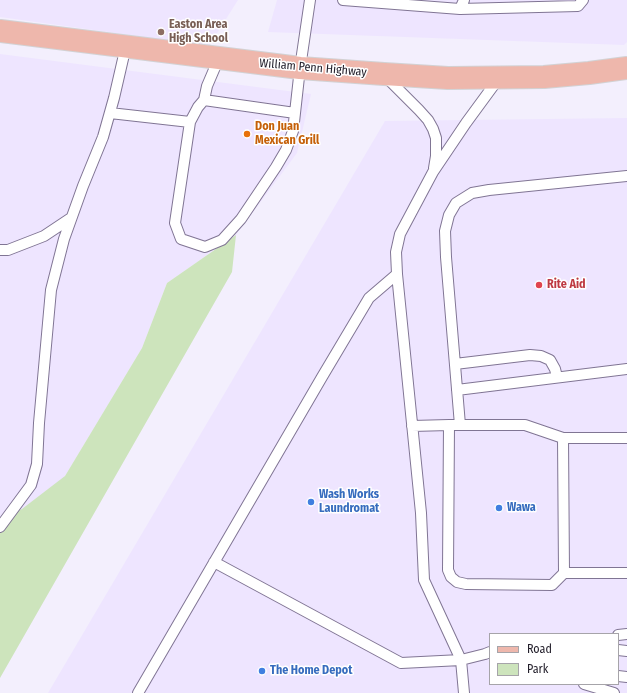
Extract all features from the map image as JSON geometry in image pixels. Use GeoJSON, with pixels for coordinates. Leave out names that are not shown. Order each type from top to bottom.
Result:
{"type":"FeatureCollection","features":[{"type":"Feature","properties":{"kind":"main road","name":"William Penn Highway"},"geometry":{"type":"LineString","coordinates":[[0,30],[300,68],[448,78],[544,77],[627,68]]}},
{"type":"Feature","properties":{"kind":"lane"},"geometry":{"type":"LineString","coordinates":[[219,58],[207,86],[204,100],[198,106],[190,122],[175,223],[181,239],[205,247],[222,240],[241,219],[286,150],[294,131],[300,68],[310,0]]}},
{"type":"Feature","properties":{"kind":"lane"},"geometry":{"type":"LineString","coordinates":[[343,0],[578,6],[583,0]]}},
{"type":"Feature","properties":{"kind":"lane"},"geometry":{"type":"LineString","coordinates":[[0,527],[31,485],[37,464],[39,423],[51,290],[71,218],[103,137],[126,46]]}},
{"type":"Feature","properties":{"kind":"lane"},"geometry":{"type":"LineString","coordinates":[[384,74],[428,120],[433,129],[436,138],[436,156],[433,172]]}},
{"type":"Feature","properties":{"kind":"lane"},"geometry":{"type":"LineString","coordinates":[[464,693],[461,660],[424,580],[421,513],[396,252],[400,234],[433,172],[499,78]]}},
{"type":"Feature","properties":{"kind":"lane"},"geometry":{"type":"LineString","coordinates":[[204,100],[295,112]]}},
{"type":"Feature","properties":{"kind":"lane"},"geometry":{"type":"LineString","coordinates":[[110,113],[190,122]]}},
{"type":"Feature","properties":{"kind":"lane"},"geometry":{"type":"LineString","coordinates":[[460,425],[445,231],[449,215],[456,203],[472,193],[488,190],[627,176]]}},
{"type":"Feature","properties":{"kind":"lane"},"geometry":{"type":"LineString","coordinates":[[0,250],[8,250],[44,236],[71,218]]}},
{"type":"Feature","properties":{"kind":"lane"},"geometry":{"type":"LineString","coordinates":[[138,693],[369,298],[397,274]]}},
{"type":"Feature","properties":{"kind":"lane"},"geometry":{"type":"LineString","coordinates":[[455,364],[530,355],[541,356],[550,360],[557,377]]}},
{"type":"Feature","properties":{"kind":"lane"},"geometry":{"type":"LineString","coordinates":[[457,390],[627,369]]}},
{"type":"Feature","properties":{"kind":"lane"},"geometry":{"type":"LineString","coordinates":[[449,425],[448,570],[451,576],[458,582],[466,584],[552,585],[564,573],[627,572]]}},
{"type":"Feature","properties":{"kind":"lane"},"geometry":{"type":"LineString","coordinates":[[412,426],[524,425],[563,438],[627,438]]}},
{"type":"Feature","properties":{"kind":"lane"},"geometry":{"type":"LineString","coordinates":[[563,438],[564,573]]}},
{"type":"Feature","properties":{"kind":"lane"},"geometry":{"type":"LineString","coordinates":[[214,562],[401,662],[461,660],[488,654]]}},
{"type":"Feature","properties":{"kind":"lane"},"geometry":{"type":"LineString","coordinates":[[587,685],[614,693]]}},
{"type":"Feature","properties":{"kind":"shaded area","name":"Easton Area High School"},"geometry":{"type":"Polygon","coordinates":[[[0,0],[238,0],[209,46],[0,17],[0,0]]]}},
{"type":"Feature","properties":{"kind":"shaded area"},"geometry":{"type":"Polygon","coordinates":[[[277,0],[627,0],[627,42],[624,45],[268,32],[277,0]]]}},
{"type":"Feature","properties":{"kind":"shaded area"},"geometry":{"type":"Polygon","coordinates":[[[0,54],[311,94],[297,153],[236,235],[167,283],[142,348],[65,476],[0,608],[0,54]]]}},
{"type":"Feature","properties":{"kind":"shaded area"},"geometry":{"type":"Polygon","coordinates":[[[627,118],[627,693],[48,693],[385,121],[627,118]]]}},
{"type":"Feature","properties":{"kind":"green space"},"geometry":{"type":"Polygon","coordinates":[[[236,235],[232,272],[0,678],[0,519],[22,509],[65,476],[142,348],[167,283],[236,235]]]}},
{"type":"Feature","properties":{"kind":"place","name":"Easton Area High School"},"geometry":{"type":"Point","coordinates":[161,32]}},
{"type":"Feature","properties":{"kind":"place","name":"Don Juan Mexican Grill"},"geometry":{"type":"Point","coordinates":[247,134]}},
{"type":"Feature","properties":{"kind":"place","name":"Rite Aid"},"geometry":{"type":"Point","coordinates":[539,285]}},
{"type":"Feature","properties":{"kind":"place","name":"Wash Works Laundromat"},"geometry":{"type":"Point","coordinates":[311,502]}},
{"type":"Feature","properties":{"kind":"place","name":"Wawa"},"geometry":{"type":"Point","coordinates":[499,508]}},
{"type":"Feature","properties":{"kind":"place","name":"The Home Depot"},"geometry":{"type":"Point","coordinates":[262,671]}}]}
